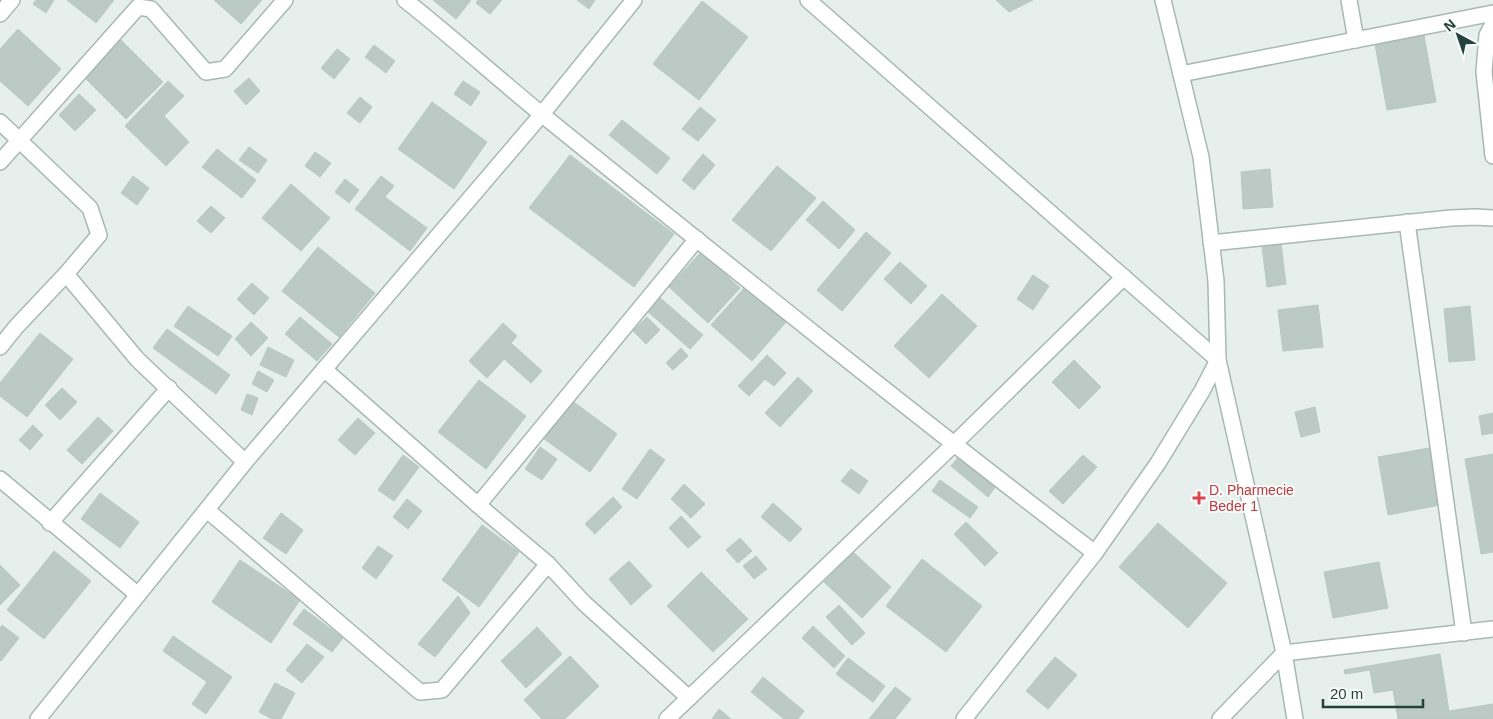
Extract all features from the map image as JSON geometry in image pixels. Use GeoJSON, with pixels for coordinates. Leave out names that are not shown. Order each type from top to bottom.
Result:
{"type":"FeatureCollection","features":[{"type":"Feature","properties":{"kind":"street"},"geometry":{"type":"LineString","coordinates":[[0,14],[12,0]]}},
{"type":"Feature","properties":{"kind":"street"},"geometry":{"type":"LineString","coordinates":[[0,162],[138,7],[151,9],[206,72],[224,70],[285,0]]}},
{"type":"Feature","properties":{"kind":"street"},"geometry":{"type":"LineString","coordinates":[[405,0],[542,114],[953,445],[1095,553]]}},
{"type":"Feature","properties":{"kind":"street"},"geometry":{"type":"LineString","coordinates":[[38,719],[245,462],[542,114],[634,0]]}},
{"type":"Feature","properties":{"kind":"street"},"geometry":{"type":"LineString","coordinates":[[808,0],[1218,360]]}},
{"type":"Feature","properties":{"kind":"street"},"geometry":{"type":"LineString","coordinates":[[1163,0],[1201,157],[1216,281],[1218,360],[1284,653],[1296,719]]}},
{"type":"Feature","properties":{"kind":"street"},"geometry":{"type":"LineString","coordinates":[[1349,0],[1356,40]]}},
{"type":"Feature","properties":{"kind":"street"},"geometry":{"type":"LineString","coordinates":[[1181,74],[1493,13]]}},
{"type":"Feature","properties":{"kind":"street"},"geometry":{"type":"LineString","coordinates":[[1493,24],[1487,35],[1484,72],[1493,156]]}},
{"type":"Feature","properties":{"kind":"street"},"geometry":{"type":"LineString","coordinates":[[0,122],[90,208],[99,235],[0,347]]}},
{"type":"Feature","properties":{"kind":"street"},"geometry":{"type":"LineString","coordinates":[[1211,243],[1407,222],[1476,216],[1493,218]]}},
{"type":"Feature","properties":{"kind":"street"},"geometry":{"type":"LineString","coordinates":[[1407,222],[1464,632]]}},
{"type":"Feature","properties":{"kind":"street"},"geometry":{"type":"LineString","coordinates":[[478,505],[697,239]]}},
{"type":"Feature","properties":{"kind":"street"},"geometry":{"type":"LineString","coordinates":[[66,274],[137,359],[245,462]]}},
{"type":"Feature","properties":{"kind":"street"},"geometry":{"type":"LineString","coordinates":[[667,719],[953,445],[1124,277]]}},
{"type":"Feature","properties":{"kind":"street"},"geometry":{"type":"LineString","coordinates":[[964,719],[1095,553],[1163,455],[1202,391],[1218,360]]}},
{"type":"Feature","properties":{"kind":"street"},"geometry":{"type":"LineString","coordinates":[[324,369],[548,564],[584,603],[689,698]]}},
{"type":"Feature","properties":{"kind":"street"},"geometry":{"type":"LineString","coordinates":[[50,523],[169,388]]}},
{"type":"Feature","properties":{"kind":"street"},"geometry":{"type":"LineString","coordinates":[[0,479],[138,596]]}},
{"type":"Feature","properties":{"kind":"street"},"geometry":{"type":"LineString","coordinates":[[207,510],[420,692],[442,690],[548,564]]}},
{"type":"Feature","properties":{"kind":"street"},"geometry":{"type":"LineString","coordinates":[[1220,719],[1284,653],[1493,629]]}},
{"type":"Feature","properties":{"kind":"building"},"geometry":{"type":"Polygon","coordinates":[[[36,0],[54,0],[46,13],[33,4],[36,0]]]}},
{"type":"Feature","properties":{"kind":"building"},"geometry":{"type":"Polygon","coordinates":[[[67,0],[114,0],[96,23],[67,0]]]}},
{"type":"Feature","properties":{"kind":"building"},"geometry":{"type":"Polygon","coordinates":[[[214,0],[262,0],[241,24],[214,0]]]}},
{"type":"Feature","properties":{"kind":"building"},"geometry":{"type":"Polygon","coordinates":[[[433,0],[471,0],[456,19],[433,0]]]}},
{"type":"Feature","properties":{"kind":"building"},"geometry":{"type":"Polygon","coordinates":[[[478,0],[502,0],[490,14],[476,3],[478,0]]]}},
{"type":"Feature","properties":{"kind":"building"},"geometry":{"type":"Polygon","coordinates":[[[577,0],[595,0],[589,9],[577,0]]]}},
{"type":"Feature","properties":{"kind":"building"},"geometry":{"type":"Polygon","coordinates":[[[996,0],[1033,0],[1009,12],[996,0]]]}},
{"type":"Feature","properties":{"kind":"building"},"geometry":{"type":"Polygon","coordinates":[[[702,1],[748,37],[699,100],[653,64],[702,1]]]}},
{"type":"Feature","properties":{"kind":"building"},"geometry":{"type":"Polygon","coordinates":[[[18,29],[61,69],[28,106],[0,81],[0,49],[18,29]]]}},
{"type":"Feature","properties":{"kind":"building"},"geometry":{"type":"Polygon","coordinates":[[[1423,30],[1436,102],[1387,110],[1374,39],[1423,30]]]}},
{"type":"Feature","properties":{"kind":"building"},"geometry":{"type":"Polygon","coordinates":[[[121,40],[163,82],[126,119],[84,77],[121,40]]]}},
{"type":"Feature","properties":{"kind":"building"},"geometry":{"type":"Polygon","coordinates":[[[374,45],[395,61],[386,73],[365,57],[374,45]]]}},
{"type":"Feature","properties":{"kind":"building"},"geometry":{"type":"Polygon","coordinates":[[[337,49],[350,59],[334,79],[321,68],[337,49]]]}},
{"type":"Feature","properties":{"kind":"building"},"geometry":{"type":"Polygon","coordinates":[[[249,78],[260,91],[246,105],[234,91],[249,78]]]}},
{"type":"Feature","properties":{"kind":"building"},"geometry":{"type":"Polygon","coordinates":[[[168,81],[184,96],[164,116],[189,142],[166,166],[125,126],[168,81]]]}},
{"type":"Feature","properties":{"kind":"building"},"geometry":{"type":"Polygon","coordinates":[[[463,81],[480,92],[471,106],[454,94],[463,81]]]}},
{"type":"Feature","properties":{"kind":"building"},"geometry":{"type":"Polygon","coordinates":[[[79,94],[96,110],[75,131],[59,115],[79,94]]]}},
{"type":"Feature","properties":{"kind":"building"},"geometry":{"type":"Polygon","coordinates":[[[360,97],[372,107],[360,123],[347,113],[360,97]]]}},
{"type":"Feature","properties":{"kind":"building"},"geometry":{"type":"Polygon","coordinates":[[[432,102],[487,142],[454,189],[398,149],[432,102]]]}},
{"type":"Feature","properties":{"kind":"building"},"geometry":{"type":"Polygon","coordinates":[[[700,107],[716,120],[698,141],[682,129],[700,107]]]}},
{"type":"Feature","properties":{"kind":"building"},"geometry":{"type":"Polygon","coordinates":[[[622,120],[670,158],[657,174],[609,135],[622,120]]]}},
{"type":"Feature","properties":{"kind":"building"},"geometry":{"type":"Polygon","coordinates":[[[249,147],[267,160],[258,173],[239,160],[249,147]]]}},
{"type":"Feature","properties":{"kind":"building"},"geometry":{"type":"Polygon","coordinates":[[[217,149],[256,180],[242,198],[202,167],[217,149]]]}},
{"type":"Feature","properties":{"kind":"building"},"geometry":{"type":"Polygon","coordinates":[[[315,152],[331,163],[320,177],[305,166],[315,152]]]}},
{"type":"Feature","properties":{"kind":"building"},"geometry":{"type":"Polygon","coordinates":[[[703,154],[715,165],[694,190],[682,180],[703,154]]]}},
{"type":"Feature","properties":{"kind":"building"},"geometry":{"type":"Polygon","coordinates":[[[570,155],[674,234],[634,287],[529,208],[570,155]]]}},
{"type":"Feature","properties":{"kind":"building"},"geometry":{"type":"Polygon","coordinates":[[[777,166],[816,198],[771,251],[732,220],[777,166]]]}},
{"type":"Feature","properties":{"kind":"building"},"geometry":{"type":"Polygon","coordinates":[[[1270,169],[1273,207],[1243,209],[1241,172],[1270,169]]]}},
{"type":"Feature","properties":{"kind":"building"},"geometry":{"type":"Polygon","coordinates":[[[133,176],[149,188],[137,205],[121,193],[133,176]]]}},
{"type":"Feature","properties":{"kind":"building"},"geometry":{"type":"Polygon","coordinates":[[[381,176],[394,186],[385,197],[427,228],[410,251],[355,209],[381,176]]]}},
{"type":"Feature","properties":{"kind":"building"},"geometry":{"type":"Polygon","coordinates":[[[345,179],[359,190],[349,203],[335,192],[345,179]]]}},
{"type":"Feature","properties":{"kind":"building"},"geometry":{"type":"Polygon","coordinates":[[[291,184],[330,218],[301,251],[262,218],[291,184]]]}},
{"type":"Feature","properties":{"kind":"building"},"geometry":{"type":"Polygon","coordinates":[[[823,201],[855,230],[839,249],[806,220],[823,201]]]}},
{"type":"Feature","properties":{"kind":"building"},"geometry":{"type":"Polygon","coordinates":[[[211,206],[225,218],[211,233],[197,221],[211,206]]]}},
{"type":"Feature","properties":{"kind":"building"},"geometry":{"type":"Polygon","coordinates":[[[866,232],[891,253],[842,311],[817,290],[866,232]]]}},
{"type":"Feature","properties":{"kind":"building"},"geometry":{"type":"Polygon","coordinates":[[[1281,244],[1286,284],[1267,287],[1262,247],[1281,244]]]}},
{"type":"Feature","properties":{"kind":"building"},"geometry":{"type":"Polygon","coordinates":[[[318,247],[375,293],[339,337],[282,291],[318,247]]]}},
{"type":"Feature","properties":{"kind":"building"},"geometry":{"type":"Polygon","coordinates":[[[701,252],[740,288],[708,323],[669,287],[701,252]]]}},
{"type":"Feature","properties":{"kind":"building"},"geometry":{"type":"Polygon","coordinates":[[[900,262],[927,286],[911,304],[884,279],[900,262]]]}},
{"type":"Feature","properties":{"kind":"building"},"geometry":{"type":"Polygon","coordinates":[[[1033,275],[1049,286],[1033,310],[1017,299],[1033,275]]]}},
{"type":"Feature","properties":{"kind":"building"},"geometry":{"type":"Polygon","coordinates":[[[252,283],[269,298],[254,315],[237,299],[252,283]]]}},
{"type":"Feature","properties":{"kind":"building"},"geometry":{"type":"Polygon","coordinates":[[[747,285],[787,321],[752,361],[711,325],[747,285]]]}},
{"type":"Feature","properties":{"kind":"building"},"geometry":{"type":"Polygon","coordinates":[[[942,294],[977,326],[929,378],[894,346],[942,294]]]}},
{"type":"Feature","properties":{"kind":"building"},"geometry":{"type":"Polygon","coordinates":[[[658,296],[703,335],[690,349],[646,310],[658,296]]]}},
{"type":"Feature","properties":{"kind":"building"},"geometry":{"type":"Polygon","coordinates":[[[1318,305],[1323,347],[1283,351],[1278,310],[1318,305]]]}},
{"type":"Feature","properties":{"kind":"building"},"geometry":{"type":"Polygon","coordinates":[[[188,306],[232,336],[218,356],[174,326],[188,306]]]}},
{"type":"Feature","properties":{"kind":"building"},"geometry":{"type":"Polygon","coordinates":[[[1470,306],[1475,360],[1449,362],[1444,309],[1470,306]]]}},
{"type":"Feature","properties":{"kind":"building"},"geometry":{"type":"Polygon","coordinates":[[[300,317],[332,344],[317,361],[285,334],[300,317]]]}},
{"type":"Feature","properties":{"kind":"building"},"geometry":{"type":"Polygon","coordinates":[[[647,317],[660,330],[646,344],[633,331],[647,317]]]}},
{"type":"Feature","properties":{"kind":"building"},"geometry":{"type":"Polygon","coordinates":[[[251,322],[268,338],[251,356],[235,339],[251,322]]]}},
{"type":"Feature","properties":{"kind":"building"},"geometry":{"type":"Polygon","coordinates":[[[503,323],[517,336],[511,343],[542,371],[531,383],[504,359],[487,378],[469,361],[503,323]]]}},
{"type":"Feature","properties":{"kind":"building"},"geometry":{"type":"Polygon","coordinates":[[[167,329],[230,375],[216,394],[153,348],[167,329]]]}},
{"type":"Feature","properties":{"kind":"building"},"geometry":{"type":"Polygon","coordinates":[[[40,333],[73,359],[27,417],[0,396],[0,383],[40,333]]]}},
{"type":"Feature","properties":{"kind":"building"},"geometry":{"type":"Polygon","coordinates":[[[268,347],[294,360],[286,377],[260,365],[268,347]]]}},
{"type":"Feature","properties":{"kind":"building"},"geometry":{"type":"Polygon","coordinates":[[[681,348],[688,356],[673,370],[666,363],[681,348]]]}},
{"type":"Feature","properties":{"kind":"building"},"geometry":{"type":"Polygon","coordinates":[[[767,355],[786,373],[774,386],[765,379],[749,396],[738,386],[767,355]]]}},
{"type":"Feature","properties":{"kind":"building"},"geometry":{"type":"Polygon","coordinates":[[[1074,360],[1101,387],[1079,409],[1052,382],[1074,360]]]}},
{"type":"Feature","properties":{"kind":"building"},"geometry":{"type":"Polygon","coordinates":[[[258,371],[274,380],[267,392],[252,384],[258,371]]]}},
{"type":"Feature","properties":{"kind":"building"},"geometry":{"type":"Polygon","coordinates":[[[798,377],[813,391],[780,427],[765,413],[798,377]]]}},
{"type":"Feature","properties":{"kind":"building"},"geometry":{"type":"Polygon","coordinates":[[[479,380],[526,416],[486,469],[438,432],[479,380]]]}},
{"type":"Feature","properties":{"kind":"building"},"geometry":{"type":"Polygon","coordinates":[[[62,388],[77,402],[60,420],[45,405],[62,388]]]}},
{"type":"Feature","properties":{"kind":"building"},"geometry":{"type":"Polygon","coordinates":[[[247,394],[258,398],[252,415],[241,410],[247,394]]]}},
{"type":"Feature","properties":{"kind":"building"},"geometry":{"type":"Polygon","coordinates":[[[571,400],[617,434],[590,472],[543,438],[571,400]]]}},
{"type":"Feature","properties":{"kind":"building"},"geometry":{"type":"Polygon","coordinates":[[[1315,407],[1320,432],[1301,437],[1295,412],[1315,407]]]}},
{"type":"Feature","properties":{"kind":"building"},"geometry":{"type":"Polygon","coordinates":[[[1493,413],[1493,433],[1482,435],[1479,416],[1493,413]]]}},
{"type":"Feature","properties":{"kind":"building"},"geometry":{"type":"Polygon","coordinates":[[[98,417],[113,431],[82,464],[67,450],[98,417]]]}},
{"type":"Feature","properties":{"kind":"building"},"geometry":{"type":"Polygon","coordinates":[[[358,418],[375,433],[355,455],[338,440],[358,418]]]}},
{"type":"Feature","properties":{"kind":"building"},"geometry":{"type":"Polygon","coordinates":[[[33,425],[43,435],[30,450],[19,440],[33,425]]]}},
{"type":"Feature","properties":{"kind":"building"},"geometry":{"type":"Polygon","coordinates":[[[540,447],[557,459],[542,480],[525,469],[540,447]]]}},
{"type":"Feature","properties":{"kind":"building"},"geometry":{"type":"Polygon","coordinates":[[[1435,447],[1445,504],[1388,515],[1378,457],[1435,447]]]}},
{"type":"Feature","properties":{"kind":"building"},"geometry":{"type":"Polygon","coordinates":[[[650,449],[665,460],[637,499],[622,489],[650,449]]]}},
{"type":"Feature","properties":{"kind":"building"},"geometry":{"type":"Polygon","coordinates":[[[1493,454],[1493,552],[1481,554],[1465,459],[1493,454]]]}},
{"type":"Feature","properties":{"kind":"building"},"geometry":{"type":"Polygon","coordinates":[[[403,455],[419,467],[394,501],[378,490],[403,455]]]}},
{"type":"Feature","properties":{"kind":"building"},"geometry":{"type":"Polygon","coordinates":[[[960,455],[996,486],[988,497],[951,466],[960,455]]]}},
{"type":"Feature","properties":{"kind":"building"},"geometry":{"type":"Polygon","coordinates":[[[1083,455],[1097,467],[1063,504],[1049,491],[1083,455]]]}},
{"type":"Feature","properties":{"kind":"building"},"geometry":{"type":"Polygon","coordinates":[[[851,469],[868,481],[859,494],[841,481],[851,469]]]}},
{"type":"Feature","properties":{"kind":"building"},"geometry":{"type":"Polygon","coordinates":[[[940,480],[978,507],[970,518],[932,491],[940,480]]]}},
{"type":"Feature","properties":{"kind":"building"},"geometry":{"type":"Polygon","coordinates":[[[684,484],[705,504],[691,518],[671,499],[684,484]]]}},
{"type":"Feature","properties":{"kind":"building"},"geometry":{"type":"Polygon","coordinates":[[[100,493],[139,522],[120,548],[81,519],[100,493]]]}},
{"type":"Feature","properties":{"kind":"building"},"geometry":{"type":"Polygon","coordinates":[[[613,497],[622,507],[595,534],[585,524],[613,497]]]}},
{"type":"Feature","properties":{"kind":"building"},"geometry":{"type":"Polygon","coordinates":[[[407,499],[422,511],[408,529],[393,517],[407,499]]]}},
{"type":"Feature","properties":{"kind":"building"},"geometry":{"type":"Polygon","coordinates":[[[773,503],[802,529],[790,542],[761,517],[773,503]]]}},
{"type":"Feature","properties":{"kind":"building"},"geometry":{"type":"Polygon","coordinates":[[[281,513],[303,530],[286,554],[263,538],[281,513]]]}},
{"type":"Feature","properties":{"kind":"building"},"geometry":{"type":"Polygon","coordinates":[[[681,516],[701,537],[688,548],[669,528],[681,516]]]}},
{"type":"Feature","properties":{"kind":"building"},"geometry":{"type":"Polygon","coordinates":[[[966,522],[998,553],[985,566],[954,534],[966,522]]]}},
{"type":"Feature","properties":{"kind":"building"},"geometry":{"type":"Polygon","coordinates":[[[1158,523],[1227,583],[1188,628],[1119,567],[1158,523]]]}},
{"type":"Feature","properties":{"kind":"building"},"geometry":{"type":"Polygon","coordinates":[[[482,525],[519,552],[479,607],[442,580],[482,525]]]}},
{"type":"Feature","properties":{"kind":"building"},"geometry":{"type":"Polygon","coordinates":[[[740,538],[752,551],[738,563],[726,550],[740,538]]]}},
{"type":"Feature","properties":{"kind":"building"},"geometry":{"type":"Polygon","coordinates":[[[378,546],[393,556],[376,579],[362,568],[378,546]]]}},
{"type":"Feature","properties":{"kind":"building"},"geometry":{"type":"Polygon","coordinates":[[[54,551],[91,581],[44,639],[7,610],[54,551]]]}},
{"type":"Feature","properties":{"kind":"building"},"geometry":{"type":"Polygon","coordinates":[[[853,552],[891,587],[862,618],[824,582],[853,552]]]}},
{"type":"Feature","properties":{"kind":"building"},"geometry":{"type":"Polygon","coordinates":[[[756,556],[767,569],[754,579],[743,566],[756,556]]]}},
{"type":"Feature","properties":{"kind":"building"},"geometry":{"type":"Polygon","coordinates":[[[922,559],[982,606],[946,652],[886,606],[922,559]]]}},
{"type":"Feature","properties":{"kind":"building"},"geometry":{"type":"Polygon","coordinates":[[[240,560],[300,600],[271,643],[212,602],[240,560]]]}},
{"type":"Feature","properties":{"kind":"building"},"geometry":{"type":"Polygon","coordinates":[[[629,561],[652,586],[631,605],[609,579],[629,561]]]}},
{"type":"Feature","properties":{"kind":"building"},"geometry":{"type":"Polygon","coordinates":[[[1379,562],[1388,608],[1333,618],[1324,572],[1379,562]]]}},
{"type":"Feature","properties":{"kind":"building"},"geometry":{"type":"Polygon","coordinates":[[[0,565],[20,585],[0,605],[0,565]]]}},
{"type":"Feature","properties":{"kind":"building"},"geometry":{"type":"Polygon","coordinates":[[[701,572],[748,619],[713,652],[667,606],[701,572]]]}},
{"type":"Feature","properties":{"kind":"building"},"geometry":{"type":"Polygon","coordinates":[[[458,596],[470,613],[435,657],[418,644],[458,596]]]}},
{"type":"Feature","properties":{"kind":"building"},"geometry":{"type":"Polygon","coordinates":[[[839,605],[865,633],[852,645],[826,617],[839,605]]]}},
{"type":"Feature","properties":{"kind":"building"},"geometry":{"type":"Polygon","coordinates":[[[304,609],[343,638],[332,652],[293,624],[304,609]]]}},
{"type":"Feature","properties":{"kind":"building"},"geometry":{"type":"Polygon","coordinates":[[[2,625],[19,638],[1,661],[0,628],[2,625]]]}},
{"type":"Feature","properties":{"kind":"building"},"geometry":{"type":"Polygon","coordinates":[[[813,626],[845,656],[834,668],[802,638],[813,626]]]}},
{"type":"Feature","properties":{"kind":"building"},"geometry":{"type":"Polygon","coordinates":[[[537,627],[562,654],[526,688],[501,661],[537,627]]]}},
{"type":"Feature","properties":{"kind":"building"},"geometry":{"type":"Polygon","coordinates":[[[173,636],[232,677],[206,714],[192,704],[207,682],[163,651],[173,636]]]}},
{"type":"Feature","properties":{"kind":"building"},"geometry":{"type":"Polygon","coordinates":[[[307,644],[324,657],[302,683],[286,670],[307,644]]]}},
{"type":"Feature","properties":{"kind":"building"},"geometry":{"type":"Polygon","coordinates":[[[1440,654],[1449,711],[1493,704],[1493,719],[1398,719],[1393,690],[1374,693],[1370,670],[1345,674],[1344,670],[1440,654]]]}},
{"type":"Feature","properties":{"kind":"building"},"geometry":{"type":"Polygon","coordinates":[[[570,656],[599,686],[565,719],[542,719],[524,700],[570,656]]]}},
{"type":"Feature","properties":{"kind":"building"},"geometry":{"type":"Polygon","coordinates":[[[1055,657],[1077,675],[1048,709],[1026,691],[1055,657]]]}},
{"type":"Feature","properties":{"kind":"building"},"geometry":{"type":"Polygon","coordinates":[[[848,658],[885,686],[873,702],[836,674],[848,658]]]}},
{"type":"Feature","properties":{"kind":"building"},"geometry":{"type":"Polygon","coordinates":[[[763,677],[804,711],[798,719],[784,719],[751,692],[763,677]]]}},
{"type":"Feature","properties":{"kind":"building"},"geometry":{"type":"Polygon","coordinates":[[[275,683],[295,693],[281,719],[272,719],[259,712],[275,683]]]}},
{"type":"Feature","properties":{"kind":"building"},"geometry":{"type":"Polygon","coordinates":[[[895,687],[911,699],[895,719],[869,719],[895,687]]]}},
{"type":"Feature","properties":{"kind":"building"},"geometry":{"type":"Polygon","coordinates":[[[719,709],[731,719],[712,719],[719,709]]]}},
{"type":"Feature","properties":{"kind":"place","name":"D. Pharmecie Beder 1"},"geometry":{"type":"Point","coordinates":[1199,498]}}]}
